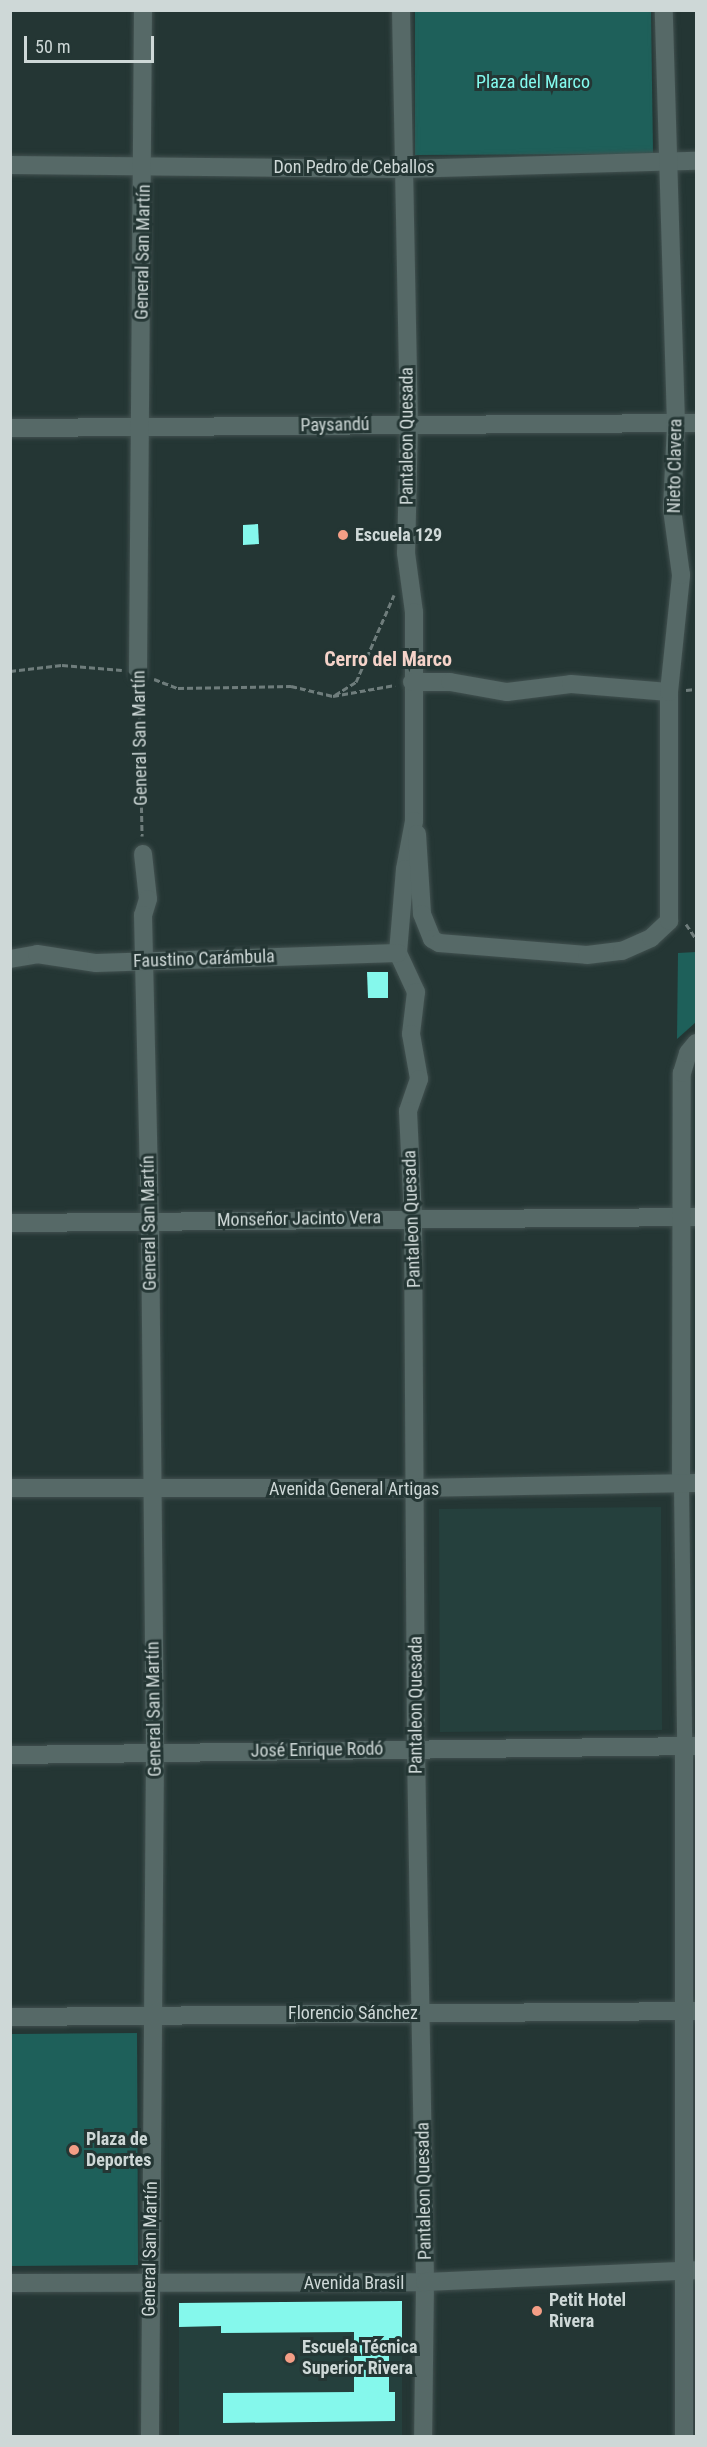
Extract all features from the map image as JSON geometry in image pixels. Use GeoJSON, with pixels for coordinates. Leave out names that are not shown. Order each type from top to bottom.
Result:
{"type":"FeatureCollection","features":[{"type":"Feature","properties":{"kind":"street","name":"General San Martín"},"geometry":{"type":"LineString","coordinates":[[138,673],[144,164],[143,10]]}},
{"type":"Feature","properties":{"kind":"street","name":"Pantaleon Quesada"},"geometry":{"type":"LineString","coordinates":[[401,10],[402,169],[409,424],[406,553],[414,612],[412,682],[414,820],[405,870],[398,953],[416,992],[411,1034],[419,1079],[408,1111],[413,1217],[416,1749],[425,2282],[423,2436]]}},
{"type":"Feature","properties":{"kind":"street","name":"Nieto Clavera"},"geometry":{"type":"LineString","coordinates":[[414,820],[425,928],[432,939],[454,944],[587,955],[622,951],[651,938],[669,921],[669,692],[681,575],[672,509],[676,424],[666,162],[664,10]]}},
{"type":"Feature","properties":{"kind":"street","name":"Don Pedro de Ceballos"},"geometry":{"type":"LineString","coordinates":[[10,165],[144,164],[402,169],[696,161]]}},
{"type":"Feature","properties":{"kind":"street","name":"Paysandú"},"geometry":{"type":"LineString","coordinates":[[10,428],[696,423]]}},
{"type":"Feature","properties":{"kind":"street"},"geometry":{"type":"LineString","coordinates":[[412,682],[450,682],[507,692],[572,684],[669,692]]}},
{"type":"Feature","properties":{"kind":"street","name":"General San Martín"},"geometry":{"type":"LineString","coordinates":[[143,854],[148,899],[142,915],[150,1220],[154,1752],[155,2014],[149,2284],[150,2436]]}},
{"type":"Feature","properties":{"kind":"street","name":"Faustino Carámbula"},"geometry":{"type":"LineString","coordinates":[[10,959],[37,954],[96,963],[398,953]]}},
{"type":"Feature","properties":{"kind":"street"},"geometry":{"type":"LineString","coordinates":[[684,2436],[689,2270],[690,1746],[689,1217],[682,1073],[696,1043]]}},
{"type":"Feature","properties":{"kind":"street","name":"Monseñor Jacinto Vera"},"geometry":{"type":"LineString","coordinates":[[10,1223],[413,1217],[689,1217]]}},
{"type":"Feature","properties":{"kind":"street","name":"Avenida General Artigas"},"geometry":{"type":"LineString","coordinates":[[10,1488],[151,1490],[689,1483]]}},
{"type":"Feature","properties":{"kind":"street","name":"José Enrique Rodó"},"geometry":{"type":"LineString","coordinates":[[10,1755],[690,1746]]}},
{"type":"Feature","properties":{"kind":"street","name":"Florencio Sánchez"},"geometry":{"type":"LineString","coordinates":[[10,2017],[690,2011]]}},
{"type":"Feature","properties":{"kind":"street","name":"Avenida Brasil"},"geometry":{"type":"LineString","coordinates":[[10,2283],[425,2282],[689,2270]]}},
{"type":"Feature","properties":{"kind":"path"},"geometry":{"type":"LineString","coordinates":[[333,696],[356,682],[387,618],[397,585]]}},
{"type":"Feature","properties":{"kind":"path"},"geometry":{"type":"LineString","coordinates":[[10,671],[62,665],[138,673],[178,688],[291,686],[333,696],[412,682]]}},
{"type":"Feature","properties":{"kind":"path","name":"General San Martín"},"geometry":{"type":"LineString","coordinates":[[138,673],[143,854]]}},
{"type":"Feature","properties":{"kind":"shaded area"},"geometry":{"type":"Polygon","coordinates":[[[661,1507],[662,1730],[440,1732],[439,1509],[661,1507]]]}},
{"type":"Feature","properties":{"kind":"shaded area","name":"Escuela Técnica Superior Rivera"},"geometry":{"type":"Polygon","coordinates":[[[402,2301],[402,2436],[179,2436],[179,2303],[402,2301]]]}},
{"type":"Feature","properties":{"kind":"green space","name":"Plaza del Marco"},"geometry":{"type":"Polygon","coordinates":[[[415,11],[651,11],[653,154],[415,155],[415,11]]]}},
{"type":"Feature","properties":{"kind":"green space"},"geometry":{"type":"Polygon","coordinates":[[[696,952],[696,1022],[677,1039],[678,953],[696,952]]]}},
{"type":"Feature","properties":{"kind":"green space","name":"Plaza de Deportes"},"geometry":{"type":"Polygon","coordinates":[[[137,2033],[138,2265],[11,2266],[11,2034],[137,2033]]]}},
{"type":"Feature","properties":{"kind":"building"},"geometry":{"type":"Polygon","coordinates":[[[258,524],[259,544],[243,545],[243,525],[258,524]]]}},
{"type":"Feature","properties":{"kind":"building"},"geometry":{"type":"Polygon","coordinates":[[[367,972],[388,972],[388,998],[368,998],[367,972]]]}},
{"type":"Feature","properties":{"kind":"building"},"geometry":{"type":"Polygon","coordinates":[[[402,2301],[402,2338],[389,2338],[389,2392],[395,2392],[395,2421],[223,2423],[223,2393],[354,2392],[354,2332],[221,2333],[221,2326],[179,2327],[179,2303],[402,2301]]]}},
{"type":"Feature","properties":{"kind":"place","name":"Escuela 129"},"geometry":{"type":"Point","coordinates":[343,535]}},
{"type":"Feature","properties":{"kind":"place","name":"Plaza de Deportes"},"geometry":{"type":"Point","coordinates":[74,2150]}},
{"type":"Feature","properties":{"kind":"place","name":"Petit Hotel Rivera"},"geometry":{"type":"Point","coordinates":[537,2311]}},
{"type":"Feature","properties":{"kind":"place","name":"Escuela Técnica Superior Rivera"},"geometry":{"type":"Point","coordinates":[290,2358]}},
{"type":"Feature","properties":{"kind":"district","name":"Cerro del Marco"},"geometry":{"type":"Point","coordinates":[388,659]}}]}
